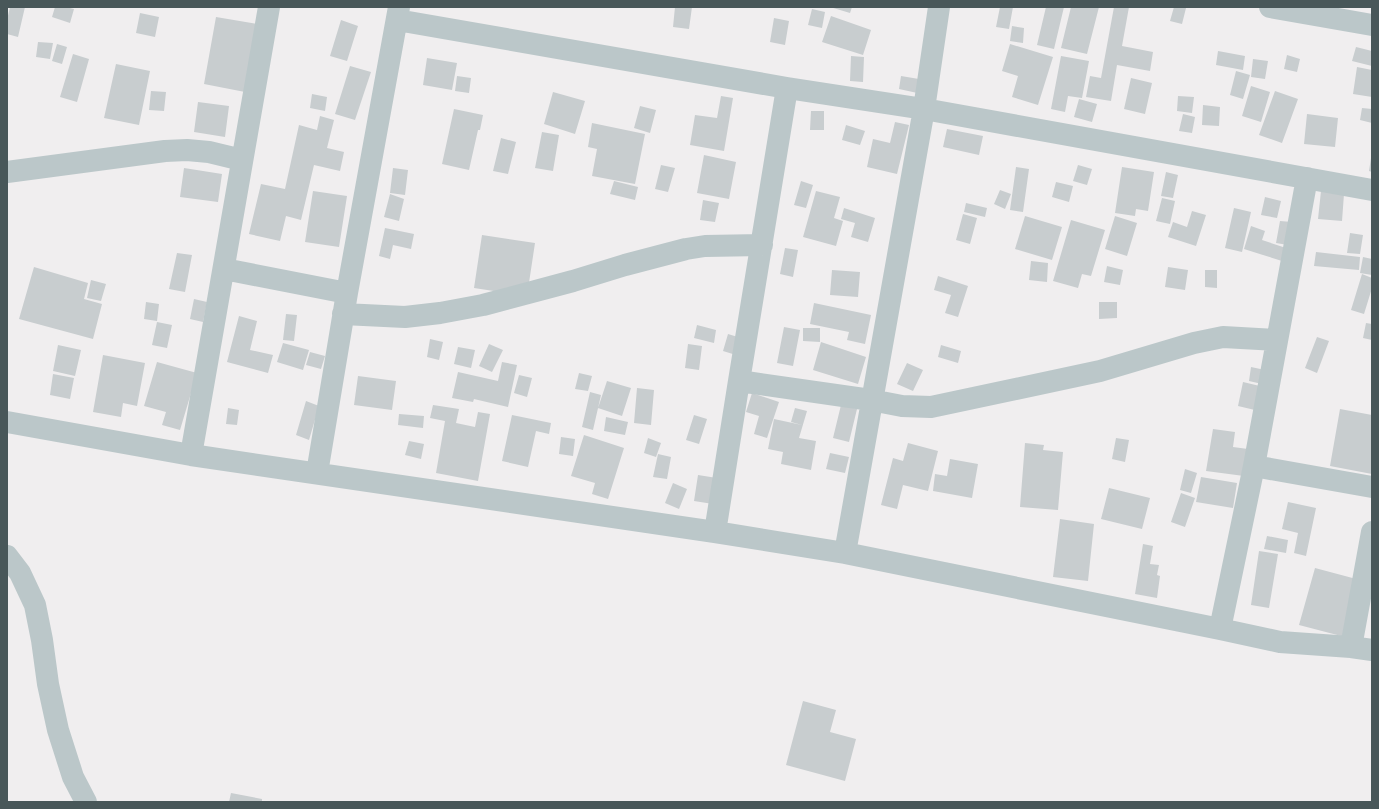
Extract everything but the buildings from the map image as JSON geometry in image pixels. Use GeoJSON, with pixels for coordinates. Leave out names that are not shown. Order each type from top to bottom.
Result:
{"type":"FeatureCollection","features":[{"type":"Feature","properties":{"kind":"street"},"geometry":{"type":"LineString","coordinates":[[191,455],[269,7]]}},
{"type":"Feature","properties":{"kind":"street"},"geometry":{"type":"LineString","coordinates":[[845,553],[871,400],[924,109],[939,7]]}},
{"type":"Feature","properties":{"kind":"street"},"geometry":{"type":"LineString","coordinates":[[1270,7],[1344,13],[1372,25]]}},
{"type":"Feature","properties":{"kind":"street"},"geometry":{"type":"LineString","coordinates":[[317,473],[343,314],[398,14],[787,88],[924,109],[1372,190]]}},
{"type":"Feature","properties":{"kind":"street"},"geometry":{"type":"LineString","coordinates":[[715,532],[738,380],[762,246],[787,88]]}},
{"type":"Feature","properties":{"kind":"street"},"geometry":{"type":"LineString","coordinates":[[7,172],[165,151],[187,150],[209,152],[242,160]]}},
{"type":"Feature","properties":{"kind":"street"},"geometry":{"type":"LineString","coordinates":[[1220,629],[1254,466],[1307,178]]}},
{"type":"Feature","properties":{"kind":"street"},"geometry":{"type":"LineString","coordinates":[[343,314],[405,317],[440,313],[483,305],[573,281],[686,248],[705,246],[762,246]]}},
{"type":"Feature","properties":{"kind":"street"},"geometry":{"type":"LineString","coordinates":[[224,269],[347,293]]}},
{"type":"Feature","properties":{"kind":"street"},"geometry":{"type":"LineString","coordinates":[[738,380],[902,406],[931,407],[1100,371],[1194,343],[1223,338],[1277,340]]}},
{"type":"Feature","properties":{"kind":"street"},"geometry":{"type":"LineString","coordinates":[[7,422],[191,455],[715,532],[845,553],[1280,642],[1362,649],[1372,532]]}},
{"type":"Feature","properties":{"kind":"street"},"geometry":{"type":"LineString","coordinates":[[1254,466],[1372,486]]}},
{"type":"Feature","properties":{"kind":"street"},"geometry":{"type":"LineString","coordinates":[[7,556],[20,573],[35,605],[42,640],[48,684],[58,730],[73,776],[86,802]]}}]}
